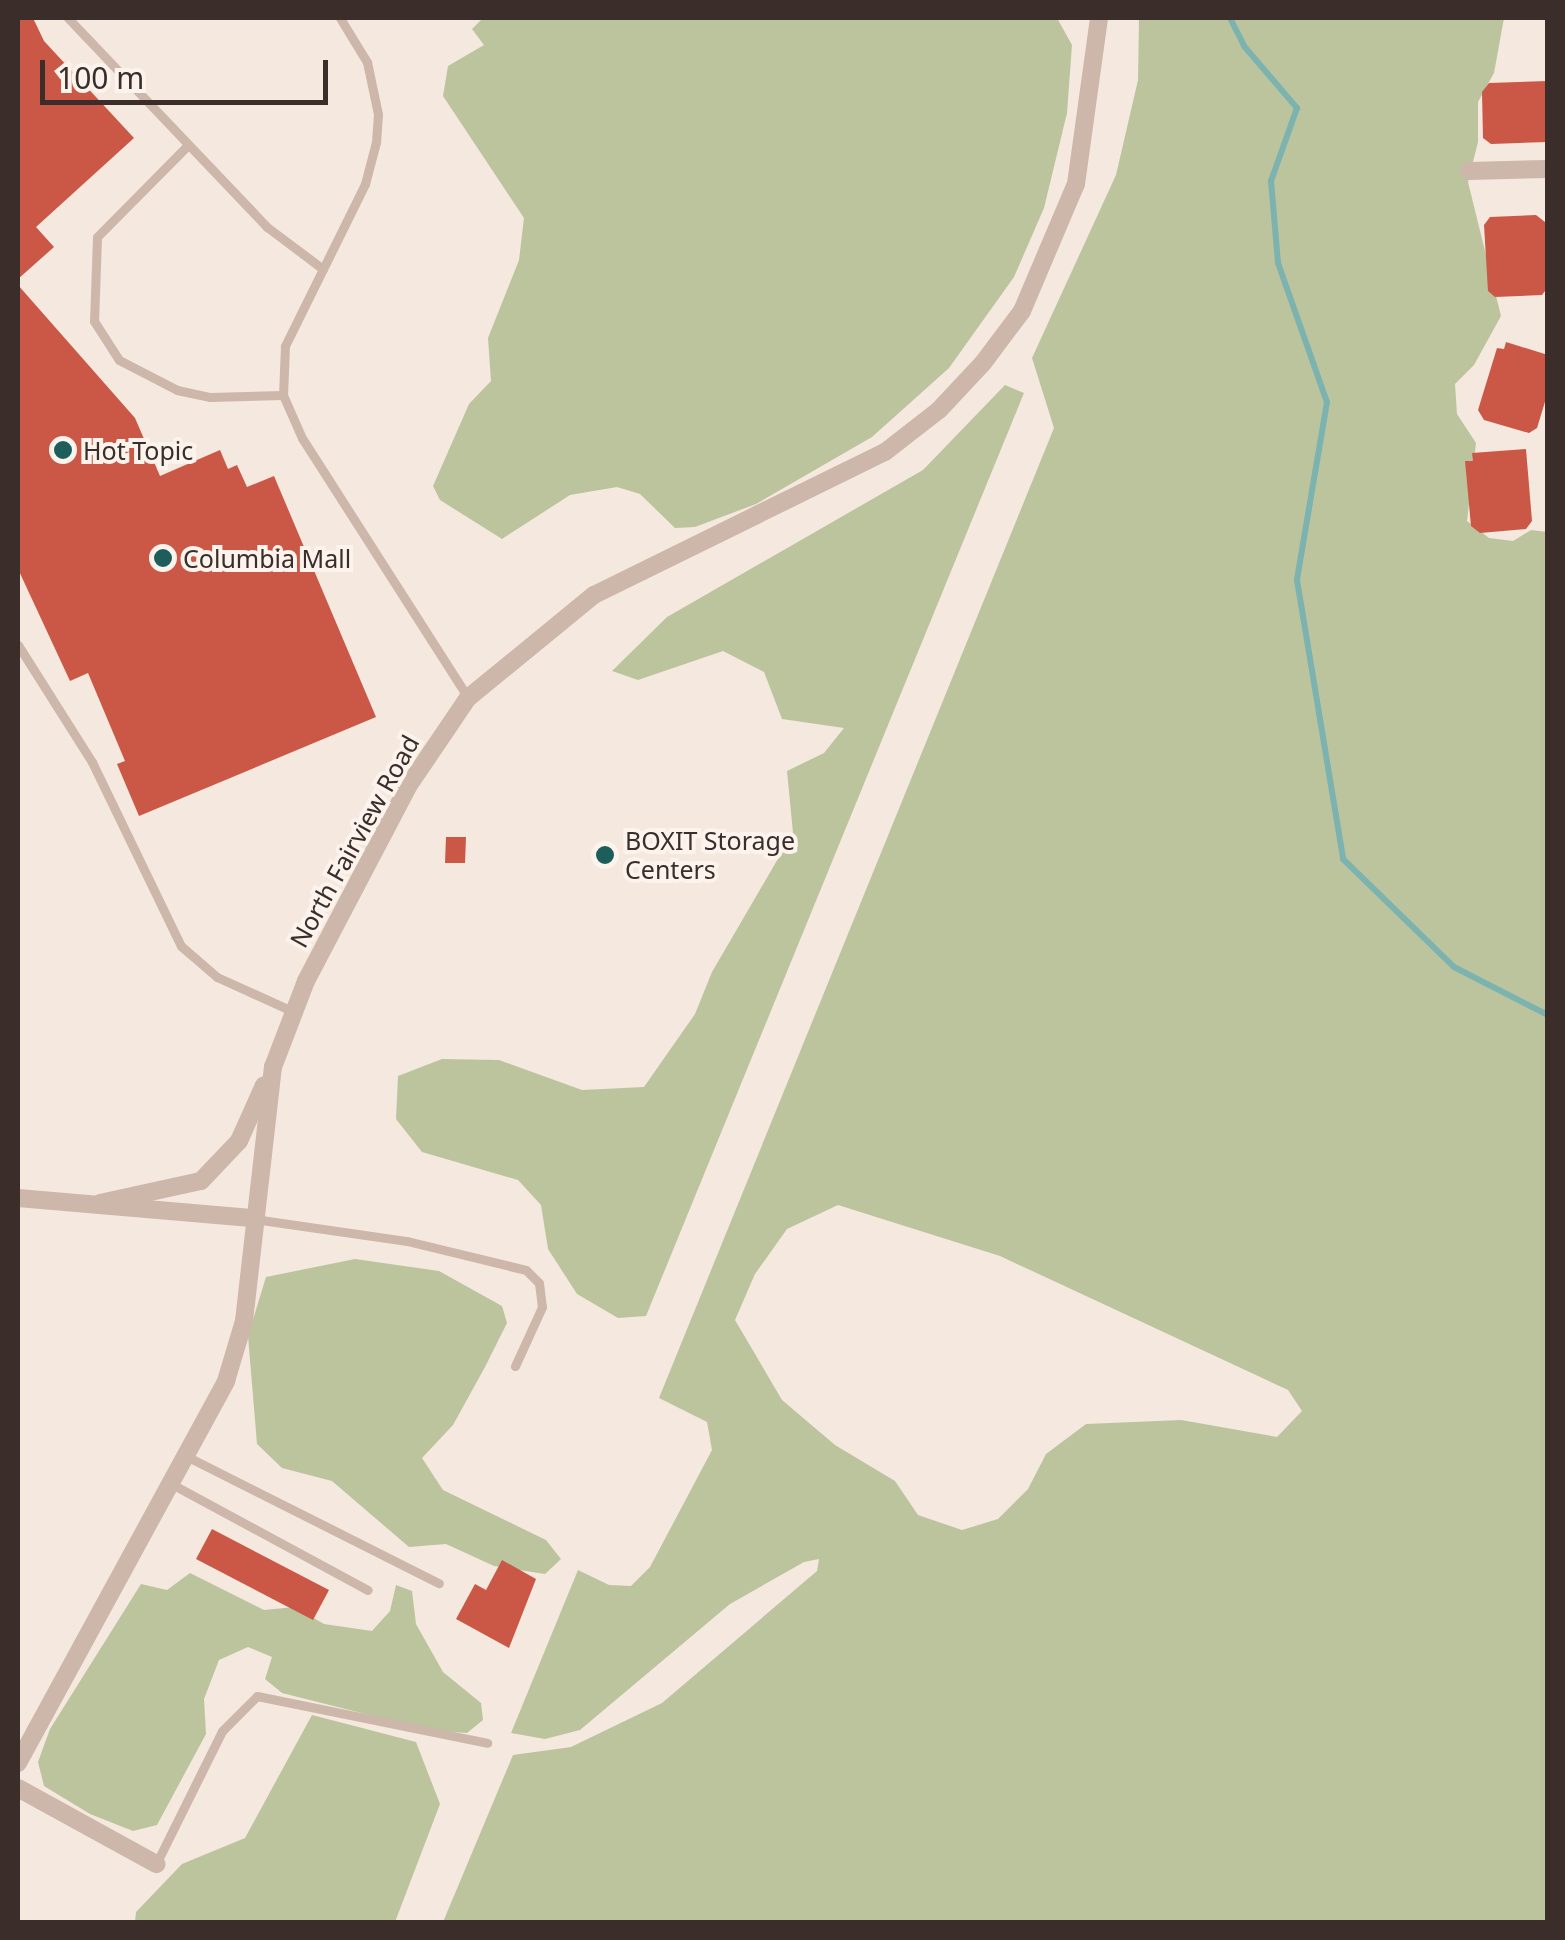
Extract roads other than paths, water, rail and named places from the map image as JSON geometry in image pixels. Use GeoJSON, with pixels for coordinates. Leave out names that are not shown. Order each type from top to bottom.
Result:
{"type":"FeatureCollection","features":[{"type":"Feature","properties":{"kind":"street","name":"North Fairview Road"},"geometry":{"type":"LineString","coordinates":[[18,1763],[226,1380],[244,1321],[251,1218],[273,1067],[292,1011],[410,785],[468,698],[594,595],[885,452],[972,375],[1022,311],[1076,184],[1099,18]]}},
{"type":"Feature","properties":{"kind":"street"},"geometry":{"type":"LineString","coordinates":[[1469,171],[1547,170]]}},
{"type":"Feature","properties":{"kind":"street"},"geometry":{"type":"LineString","coordinates":[[100,1203],[200,1181],[239,1141],[273,1067]]}},
{"type":"Feature","properties":{"kind":"street"},"geometry":{"type":"LineString","coordinates":[[18,1198],[251,1218]]}},
{"type":"Feature","properties":{"kind":"street"},"geometry":{"type":"LineString","coordinates":[[18,1788],[156,1864]]}},
{"type":"Feature","properties":{"kind":"lane"},"geometry":{"type":"LineString","coordinates":[[68,18],[267,228],[323,269]]}},
{"type":"Feature","properties":{"kind":"lane"},"geometry":{"type":"LineString","coordinates":[[340,18],[367,62],[378,114],[365,184],[286,346],[282,395],[302,438],[468,698]]}},
{"type":"Feature","properties":{"kind":"lane"},"geometry":{"type":"LineString","coordinates":[[188,145],[96,237],[94,321],[111,351],[147,378],[210,397],[282,395]]}},
{"type":"Feature","properties":{"kind":"lane"},"geometry":{"type":"LineString","coordinates":[[18,644],[92,762],[181,946],[217,977],[292,1011]]}},
{"type":"Feature","properties":{"kind":"lane"},"geometry":{"type":"LineString","coordinates":[[251,1218],[406,1240],[526,1270],[539,1282],[542,1307],[514,1366]]}},
{"type":"Feature","properties":{"kind":"lane"},"geometry":{"type":"LineString","coordinates":[[184,1455],[439,1582]]}},
{"type":"Feature","properties":{"kind":"lane"},"geometry":{"type":"LineString","coordinates":[[168,1482],[368,1590]]}},
{"type":"Feature","properties":{"kind":"lane"},"geometry":{"type":"LineString","coordinates":[[156,1864],[222,1731],[257,1696],[487,1743]]}},
{"type":"Feature","properties":{"kind":"waterway"},"geometry":{"type":"LineString","coordinates":[[1230,18],[1244,46],[1297,108],[1271,181],[1278,263],[1327,402],[1297,580],[1343,859],[1454,967],[1548,1015]]}},
{"type":"Feature","properties":{"kind":"place","name":"Hot Topic"},"geometry":{"type":"Point","coordinates":[63,450]}},
{"type":"Feature","properties":{"kind":"place","name":"Columbia Mall"},"geometry":{"type":"Point","coordinates":[163,558]}},
{"type":"Feature","properties":{"kind":"place","name":"BOXIT Storage Centers"},"geometry":{"type":"Point","coordinates":[605,855]}}]}
